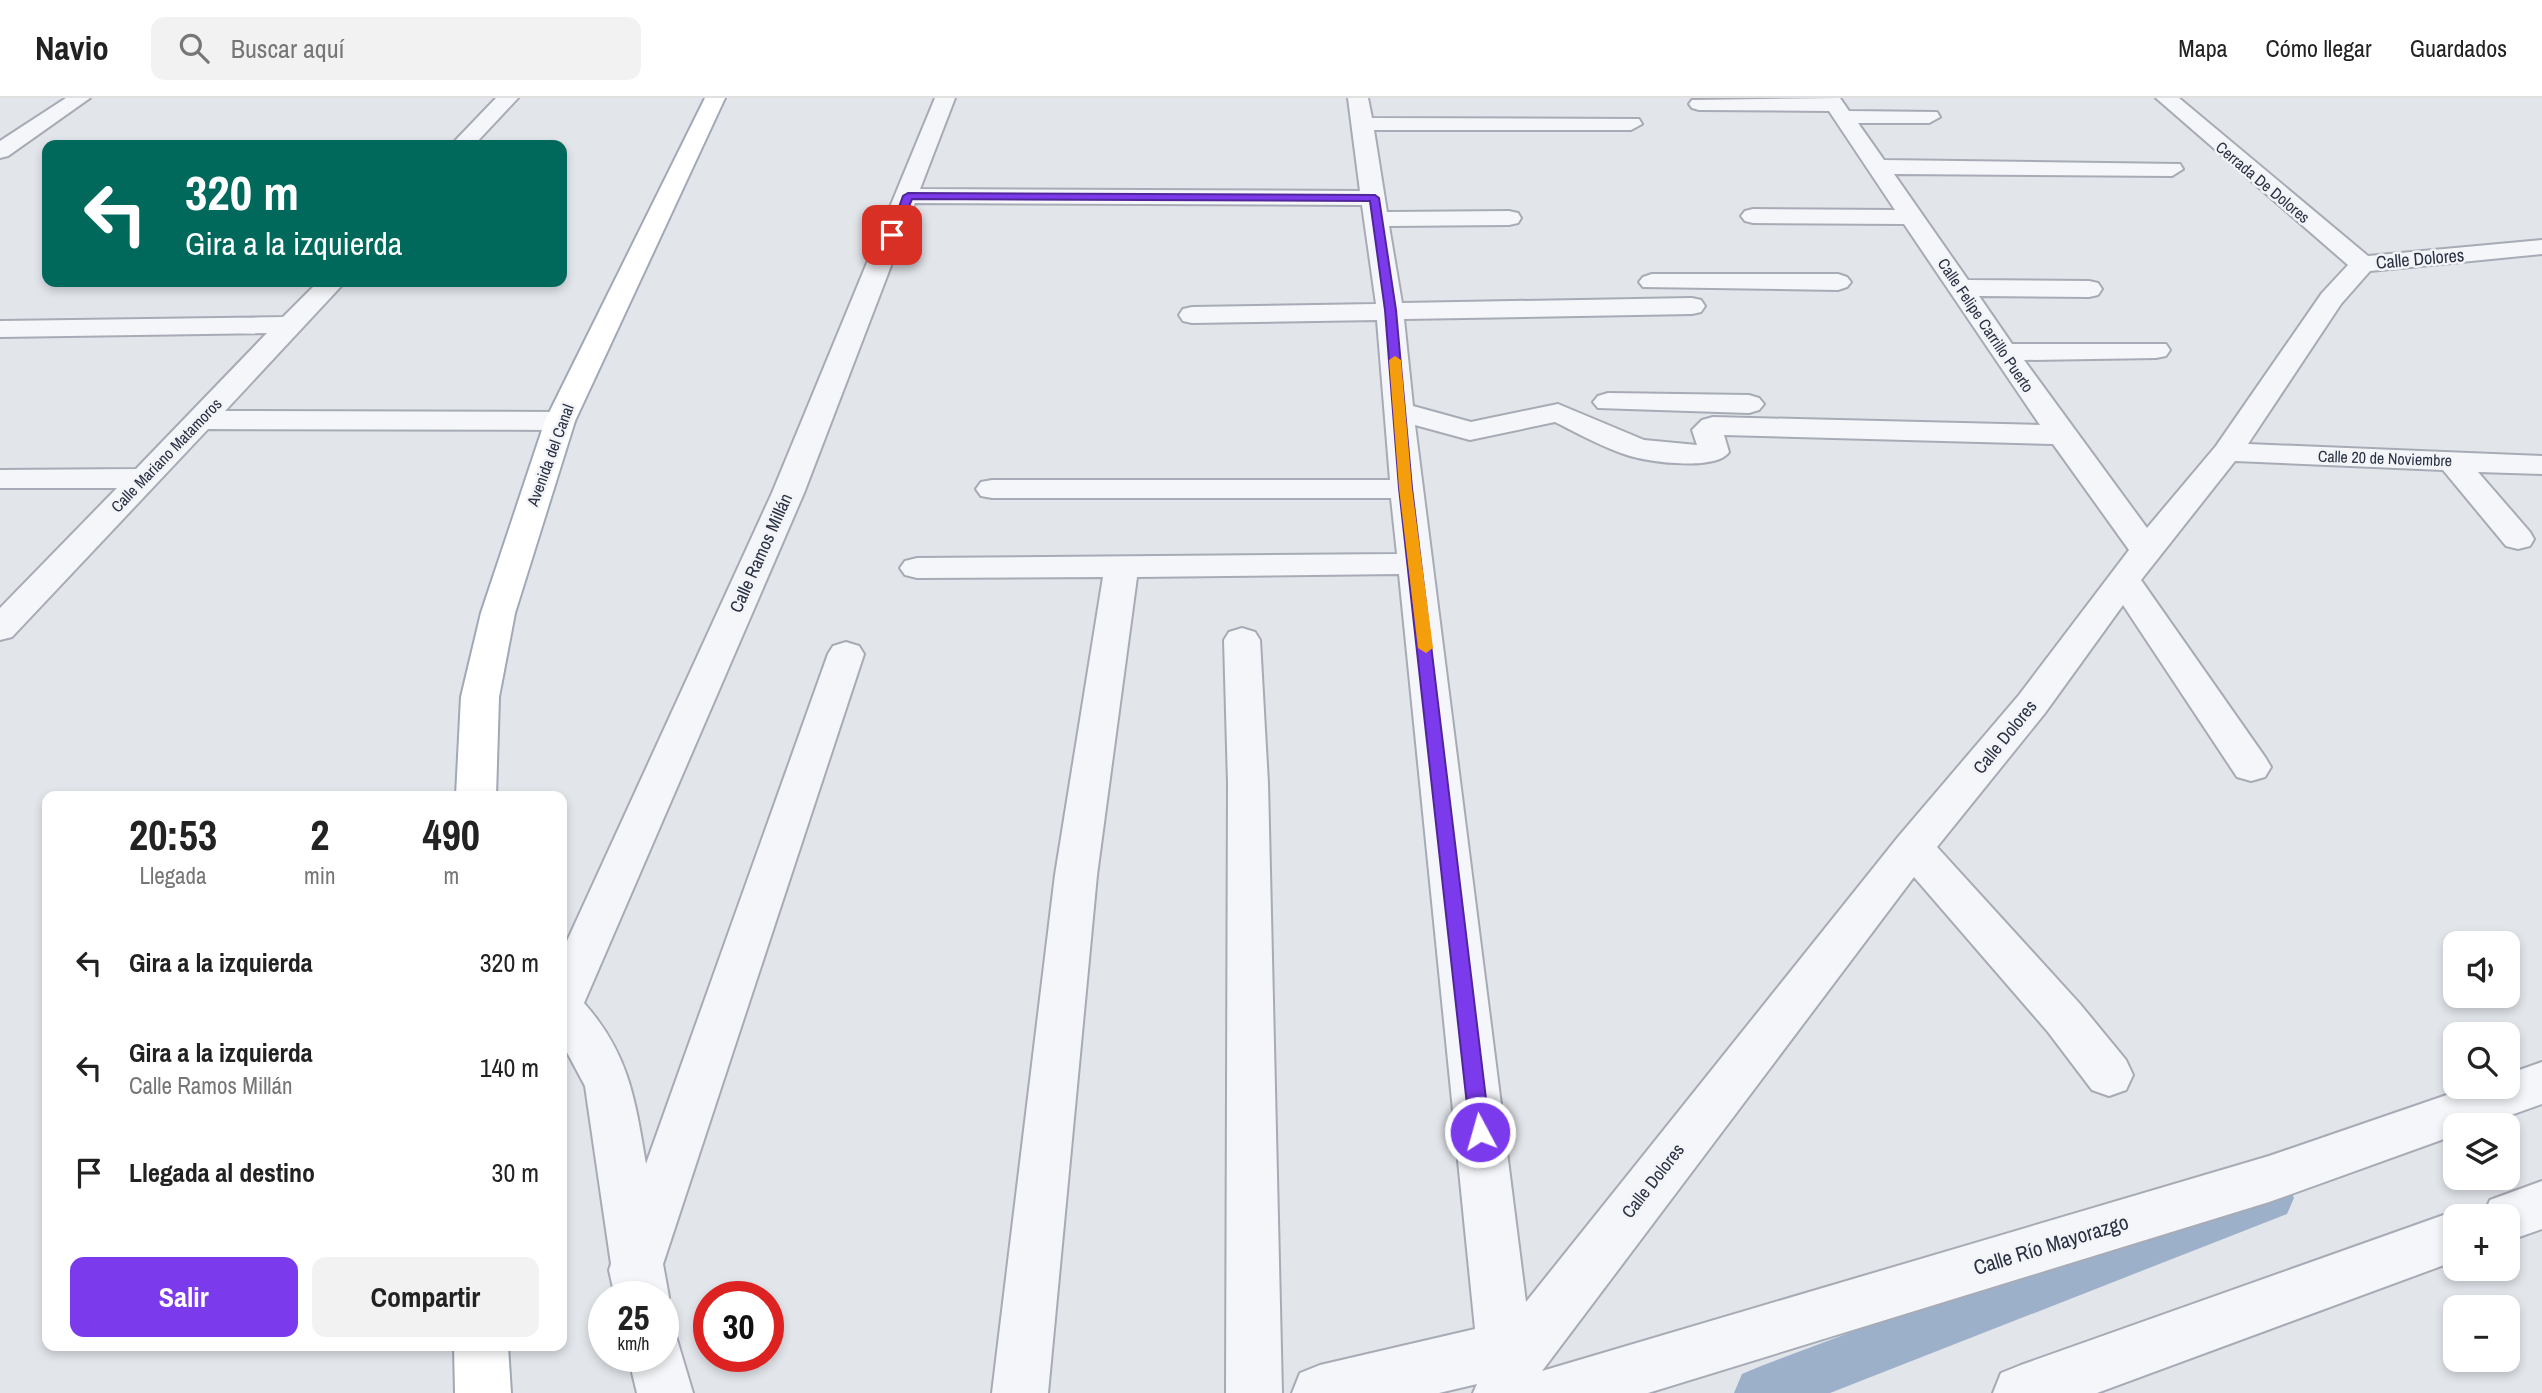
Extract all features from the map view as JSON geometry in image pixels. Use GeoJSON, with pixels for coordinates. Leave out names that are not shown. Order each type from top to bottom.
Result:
{"type":"FeatureCollection","features":[{"type":"Feature","properties":{"kind":"main road","name":"Avenida del Canal"},"geometry":{"type":"LineString","coordinates":[[476,791],[480,696],[498,613],[560,421],[715,98]]}},
{"type":"Feature","properties":{"kind":"main road"},"geometry":{"type":"LineString","coordinates":[[481,1351],[483,1393]]}},
{"type":"Feature","properties":{"kind":"street"},"geometry":{"type":"LineString","coordinates":[[0,151],[80,98]]}},
{"type":"Feature","properties":{"kind":"street"},"geometry":{"type":"LineString","coordinates":[[468,140],[508,98]]}},
{"type":"Feature","properties":{"kind":"street","name":"Calle Ramos Millán"},"geometry":{"type":"LineString","coordinates":[[567,990],[788,493],[945,98]]}},
{"type":"Feature","properties":{"kind":"street","name":"Cerrada De Dolores"},"geometry":{"type":"LineString","coordinates":[[2166,98],[2362,264]]}},
{"type":"Feature","properties":{"kind":"street"},"geometry":{"type":"LineString","coordinates":[[1699,104],[1837,106],[1929,117]]}},
{"type":"Feature","properties":{"kind":"street","name":"Calle Felipe Carrillo Puerto"},"geometry":{"type":"LineString","coordinates":[[1837,106],[1879,167],[1911,200],[1961,288],[2061,435],[2251,767]]}},
{"type":"Feature","properties":{"kind":"street"},"geometry":{"type":"LineString","coordinates":[[1320,1393],[1510,1362],[1406,488],[1399,411],[1397,292],[1375,199],[1361,111],[1631,124]]}},
{"type":"Feature","properties":{"kind":"street"},"geometry":{"type":"LineString","coordinates":[[1879,167],[2172,169]]}},
{"type":"Feature","properties":{"kind":"street"},"geometry":{"type":"LineString","coordinates":[[1158,180],[1375,199],[1509,218]]}},
{"type":"Feature","properties":{"kind":"street"},"geometry":{"type":"LineString","coordinates":[[908,196],[1375,199]]}},
{"type":"Feature","properties":{"kind":"street"},"geometry":{"type":"LineString","coordinates":[[1754,216],[1911,200]]}},
{"type":"Feature","properties":{"kind":"street","name":"Calle Dolores"},"geometry":{"type":"LineString","coordinates":[[1510,1362],[1913,848],[2032,704],[2135,565],[2227,452],[2331,299],[2362,264],[2542,247]]}},
{"type":"Feature","properties":{"kind":"street"},"geometry":{"type":"LineString","coordinates":[[1633,282],[1838,282]]}},
{"type":"Feature","properties":{"kind":"street","name":"Calle Mariano Matamoros"},"geometry":{"type":"LineString","coordinates":[[0,628],[327,287]]}},
{"type":"Feature","properties":{"kind":"street"},"geometry":{"type":"LineString","coordinates":[[1961,288],[2089,289]]}},
{"type":"Feature","properties":{"kind":"street"},"geometry":{"type":"LineString","coordinates":[[1192,315],[1397,292],[1692,306]]}},
{"type":"Feature","properties":{"kind":"street"},"geometry":{"type":"LineString","coordinates":[[0,329],[290,325]]}},
{"type":"Feature","properties":{"kind":"street"},"geometry":{"type":"LineString","coordinates":[[2005,352],[2156,350]]}},
{"type":"Feature","properties":{"kind":"street"},"geometry":{"type":"LineString","coordinates":[[1608,402],[2042,407]]}},
{"type":"Feature","properties":{"kind":"street"},"geometry":{"type":"LineString","coordinates":[[1399,411],[1470,431],[1547,413],[1558,414],[1638,449],[1706,455],[1714,452],[1707,430],[1713,426],[2061,435]]}},
{"type":"Feature","properties":{"kind":"street"},"geometry":{"type":"LineString","coordinates":[[199,420],[560,421]]}},
{"type":"Feature","properties":{"kind":"street","name":"Calle 20 de Noviembre"},"geometry":{"type":"LineString","coordinates":[[2227,452],[2542,465]]}},
{"type":"Feature","properties":{"kind":"street"},"geometry":{"type":"LineString","coordinates":[[2452,461],[2518,539]]}},
{"type":"Feature","properties":{"kind":"street"},"geometry":{"type":"LineString","coordinates":[[0,479],[145,478]]}},
{"type":"Feature","properties":{"kind":"street"},"geometry":{"type":"LineString","coordinates":[[992,489],[1406,488]]}},
{"type":"Feature","properties":{"kind":"street"},"geometry":{"type":"LineString","coordinates":[[917,568],[1416,565]]}},
{"type":"Feature","properties":{"kind":"street"},"geometry":{"type":"LineString","coordinates":[[1020,1393],[1070,905],[1095,715],[1122,566]]}},
{"type":"Feature","properties":{"kind":"street"},"geometry":{"type":"LineString","coordinates":[[1242,640],[1248,783],[1254,1393]]}},
{"type":"Feature","properties":{"kind":"street"},"geometry":{"type":"LineString","coordinates":[[639,1281],[846,654]]}},
{"type":"Feature","properties":{"kind":"street"},"geometry":{"type":"LineString","coordinates":[[1913,848],[2064,1018],[2109,1075]]}},
{"type":"Feature","properties":{"kind":"street"},"geometry":{"type":"LineString","coordinates":[[567,1016],[586,1038],[609,1086],[638,1281]]}},
{"type":"Feature","properties":{"kind":"street","name":"Calle Río Mayorazgo"},"geometry":{"type":"LineString","coordinates":[[1556,1393],[2269,1179],[2542,1083]]}},
{"type":"Feature","properties":{"kind":"street"},"geometry":{"type":"LineString","coordinates":[[2520,1213],[2542,1205]]}},
{"type":"Feature","properties":{"kind":"street"},"geometry":{"type":"LineString","coordinates":[[2021,1393],[2443,1240]]}},
{"type":"Feature","properties":{"kind":"street"},"geometry":{"type":"LineString","coordinates":[[660,1372],[665,1393]]}},
{"type":"Feature","properties":{"kind":"waterway"},"geometry":{"type":"LineString","coordinates":[[1761,1393],[2270,1198]]}},
{"type":"Feature","properties":{"kind":"slow traffic"},"geometry":{"type":"LineString","coordinates":[[1395,360],[1406,488],[1426,648]]}},
{"type":"Feature","properties":{"kind":"route"},"geometry":{"type":"LineString","coordinates":[[892,235],[908,196],[1375,198],[1390,310],[1406,488],[1480,1132]]}}]}
